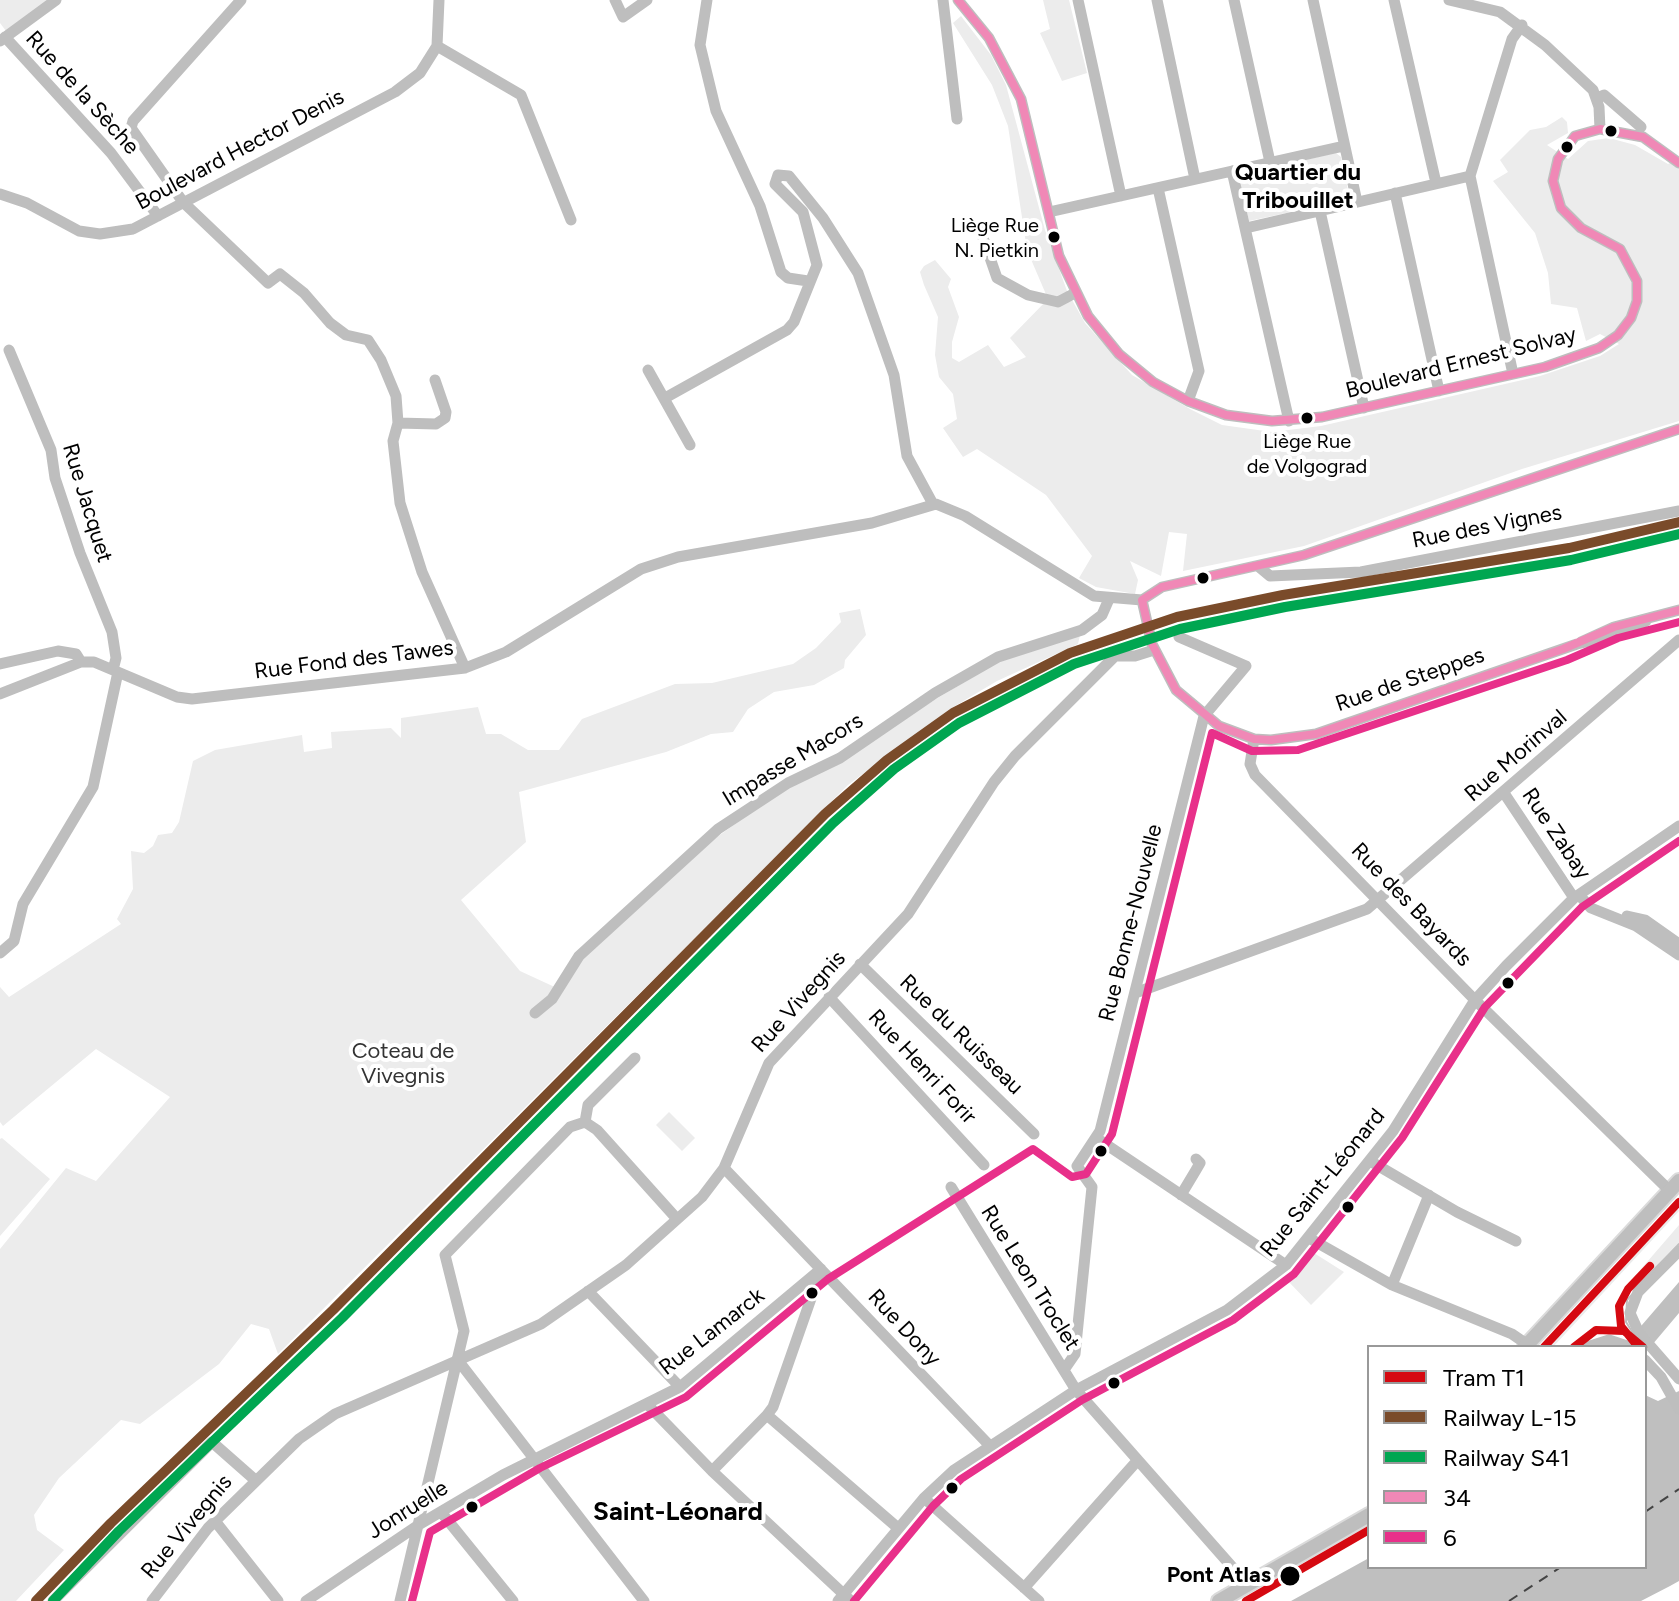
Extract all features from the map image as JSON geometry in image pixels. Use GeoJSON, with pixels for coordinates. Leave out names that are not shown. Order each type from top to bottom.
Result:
{"type":"FeatureCollection","features":[{"type":"Feature","properties":{"kind":"main road"},"geometry":{"type":"LineString","coordinates":[[1527,1345],[1674,1186]]}},
{"type":"Feature","properties":{"kind":"main road"},"geometry":{"type":"LineString","coordinates":[[1219,1601],[1360,1522]]}},
{"type":"Feature","properties":{"kind":"street"},"geometry":{"type":"LineString","coordinates":[[2,39],[56,0]]}},
{"type":"Feature","properties":{"kind":"street"},"geometry":{"type":"LineString","coordinates":[[241,0],[133,121],[131,128],[183,202],[268,283],[280,274],[304,293],[330,323],[346,335],[368,340],[389,374],[396,396],[398,423],[393,441],[400,503],[422,572],[465,668]]}},
{"type":"Feature","properties":{"kind":"street"},"geometry":{"type":"LineString","coordinates":[[439,0],[437,46],[521,95],[571,220]]}},
{"type":"Feature","properties":{"kind":"street"},"geometry":{"type":"LineString","coordinates":[[615,0],[623,17],[647,0]]}},
{"type":"Feature","properties":{"kind":"street"},"geometry":{"type":"LineString","coordinates":[[707,0],[700,45],[716,111],[769,228],[781,272],[796,281],[808,281]]}},
{"type":"Feature","properties":{"kind":"street"},"geometry":{"type":"LineString","coordinates":[[943,0],[957,119]]}},
{"type":"Feature","properties":{"kind":"street","name":"Boulevard Ernest Solvay"},"geometry":{"type":"LineString","coordinates":[[958,0],[989,38],[1018,93],[1059,256],[1075,293],[1104,338],[1127,362],[1153,382],[1188,401],[1242,418],[1289,421],[1364,408],[1561,363],[1599,348],[1625,327],[1634,311],[1637,281],[1626,256],[1613,243],[1573,222],[1561,208],[1554,191],[1554,171],[1565,146],[1579,134],[1600,129]]}},
{"type":"Feature","properties":{"kind":"street"},"geometry":{"type":"LineString","coordinates":[[1078,0],[1121,196]]}},
{"type":"Feature","properties":{"kind":"street"},"geometry":{"type":"LineString","coordinates":[[1157,0],[1195,179]]}},
{"type":"Feature","properties":{"kind":"street"},"geometry":{"type":"LineString","coordinates":[[1234,0],[1270,162]]}},
{"type":"Feature","properties":{"kind":"street"},"geometry":{"type":"LineString","coordinates":[[1313,0],[1357,202]]}},
{"type":"Feature","properties":{"kind":"street"},"geometry":{"type":"LineString","coordinates":[[1394,0],[1436,183]]}},
{"type":"Feature","properties":{"kind":"street"},"geometry":{"type":"LineString","coordinates":[[1449,0],[1500,12],[1522,25],[1593,90],[1597,98],[1600,129],[1643,137],[1679,163]]}},
{"type":"Feature","properties":{"kind":"street"},"geometry":{"type":"LineString","coordinates":[[1513,374],[1470,176],[1512,39],[1522,25]]}},
{"type":"Feature","properties":{"kind":"street","name":"Rue de la Sèche"},"geometry":{"type":"LineString","coordinates":[[2,39],[111,153],[158,216]]}},
{"type":"Feature","properties":{"kind":"street","name":"Boulevard Hector Denis"},"geometry":{"type":"LineString","coordinates":[[0,194],[27,203],[69,227],[91,233],[123,231],[158,216],[395,92],[420,73],[437,46]]}},
{"type":"Feature","properties":{"kind":"street"},"geometry":{"type":"LineString","coordinates":[[1597,98],[1604,95],[1641,127]]}},
{"type":"Feature","properties":{"kind":"street"},"geometry":{"type":"LineString","coordinates":[[1049,212],[1344,146]]}},
{"type":"Feature","properties":{"kind":"street"},"geometry":{"type":"LineString","coordinates":[[1232,171],[1289,421]]}},
{"type":"Feature","properties":{"kind":"street"},"geometry":{"type":"LineString","coordinates":[[665,398],[787,330],[802,306],[808,281],[814,275],[816,256],[803,212],[775,184],[775,178],[782,174],[789,176],[816,208],[858,273],[894,375],[907,456],[933,504],[965,516],[1078,587],[1109,599],[1142,605]]}},
{"type":"Feature","properties":{"kind":"street"},"geometry":{"type":"LineString","coordinates":[[1246,228],[1470,176]]}},
{"type":"Feature","properties":{"kind":"street"},"geometry":{"type":"LineString","coordinates":[[1158,188],[1199,371],[1188,401]]}},
{"type":"Feature","properties":{"kind":"street"},"geometry":{"type":"LineString","coordinates":[[1395,193],[1439,391]]}},
{"type":"Feature","properties":{"kind":"street"},"geometry":{"type":"LineString","coordinates":[[1320,211],[1364,408]]}},
{"type":"Feature","properties":{"kind":"street"},"geometry":{"type":"LineString","coordinates":[[980,229],[997,278],[1028,295],[1058,302],[1075,293]]}},
{"type":"Feature","properties":{"kind":"street","name":"Rue Jacquet"},"geometry":{"type":"LineString","coordinates":[[0,953],[14,941],[23,904],[93,787],[116,658],[112,632],[80,553],[55,478],[51,450],[9,350]]}},
{"type":"Feature","properties":{"kind":"street"},"geometry":{"type":"LineString","coordinates":[[648,370],[690,445]]}},
{"type":"Feature","properties":{"kind":"street"},"geometry":{"type":"LineString","coordinates":[[398,423],[436,424],[445,418],[446,412],[435,380]]}},
{"type":"Feature","properties":{"kind":"street"},"geometry":{"type":"LineString","coordinates":[[1142,605],[1162,587],[1304,555],[1679,429]]}},
{"type":"Feature","properties":{"kind":"street","name":"Rue Fond des Tawes"},"geometry":{"type":"LineString","coordinates":[[0,664],[58,651],[76,654],[81,662],[94,662],[177,697],[192,699],[465,668],[506,652],[641,569],[678,557],[872,523],[933,504]]}},
{"type":"Feature","properties":{"kind":"street","name":"Rue des Vignes"},"geometry":{"type":"LineString","coordinates":[[1258,566],[1270,576],[1371,570],[1679,511]]}},
{"type":"Feature","properties":{"kind":"street","name":"Impasse Macors"},"geometry":{"type":"LineString","coordinates":[[535,1013],[552,999],[579,956],[718,829],[788,783],[840,758],[935,693],[998,657],[1082,630],[1102,615],[1109,599]]}},
{"type":"Feature","properties":{"kind":"street"},"geometry":{"type":"LineString","coordinates":[[1142,605],[1153,647],[1176,690],[1204,716],[1254,739]]}},
{"type":"Feature","properties":{"kind":"street","name":"Rue de Steppes"},"geometry":{"type":"LineString","coordinates":[[1254,739],[1278,740],[1316,734],[1577,644],[1614,627],[1679,610]]}},
{"type":"Feature","properties":{"kind":"street"},"geometry":{"type":"LineString","coordinates":[[1179,637],[1246,666],[1204,716]]}},
{"type":"Feature","properties":{"kind":"street","name":"Rue Morinval"},"geometry":{"type":"LineString","coordinates":[[1135,993],[1367,909],[1679,640]]}},
{"type":"Feature","properties":{"kind":"street","name":"Rue Vivegnis"},"geometry":{"type":"LineString","coordinates":[[152,1601],[215,1521],[254,1479],[299,1439],[335,1414],[541,1324],[626,1265],[702,1197],[724,1168],[769,1063],[920,899],[981,801],[1027,742],[1115,656],[1135,656],[1153,647]]}},
{"type":"Feature","properties":{"kind":"street"},"geometry":{"type":"LineString","coordinates":[[0,694],[81,662]]}},
{"type":"Feature","properties":{"kind":"street","name":"Rue Bonne-Nouvelle"},"geometry":{"type":"LineString","coordinates":[[1098,1139],[1204,716]]}},
{"type":"Feature","properties":{"kind":"street","name":"Rue des Bayards"},"geometry":{"type":"LineString","coordinates":[[1254,739],[1250,764],[1255,775],[1475,1000],[1674,1186]]}},
{"type":"Feature","properties":{"kind":"street","name":"Rue Zabay"},"geometry":{"type":"LineString","coordinates":[[1504,793],[1576,897],[1603,915]]}},
{"type":"Feature","properties":{"kind":"street","name":"Rue Saint-Léonard"},"geometry":{"type":"LineString","coordinates":[[845,1599],[898,1528],[954,1470],[1076,1390],[1216,1317],[1249,1296],[1286,1265],[1370,1161],[1426,1084],[1475,1000],[1576,897],[1679,826]]}},
{"type":"Feature","properties":{"kind":"street"},"geometry":{"type":"LineString","coordinates":[[1603,915],[1645,920],[1679,944]]}},
{"type":"Feature","properties":{"kind":"street"},"geometry":{"type":"LineString","coordinates":[[1603,915],[1636,926],[1679,955]]}},
{"type":"Feature","properties":{"kind":"street","name":"Rue du Ruisseau"},"geometry":{"type":"LineString","coordinates":[[860,964],[1034,1134]]}},
{"type":"Feature","properties":{"kind":"street","name":"Rue Henri Forir"},"geometry":{"type":"LineString","coordinates":[[829,997],[984,1165]]}},
{"type":"Feature","properties":{"kind":"street"},"geometry":{"type":"LineString","coordinates":[[585,1122],[588,1105],[635,1058]]}},
{"type":"Feature","properties":{"kind":"street"},"geometry":{"type":"LineString","coordinates":[[400,1601],[464,1331],[445,1255],[570,1127],[585,1122]]}},
{"type":"Feature","properties":{"kind":"street"},"geometry":{"type":"LineString","coordinates":[[585,1122],[597,1130],[677,1219]]}},
{"type":"Feature","properties":{"kind":"street"},"geometry":{"type":"LineString","coordinates":[[1064,1370],[1075,1354],[1092,1187],[1077,1166],[1098,1139],[1286,1265]]}},
{"type":"Feature","properties":{"kind":"street"},"geometry":{"type":"LineString","coordinates":[[1181,1195],[1200,1163],[1196,1159]]}},
{"type":"Feature","properties":{"kind":"street"},"geometry":{"type":"LineString","coordinates":[[1370,1161],[1516,1241]]}},
{"type":"Feature","properties":{"kind":"street","name":"Rue Dony"},"geometry":{"type":"LineString","coordinates":[[724,1168],[990,1446]]}},
{"type":"Feature","properties":{"kind":"street","name":"Rue Leon Troclet"},"geometry":{"type":"LineString","coordinates":[[951,1187],[1076,1390],[1248,1585]]}},
{"type":"Feature","properties":{"kind":"street"},"geometry":{"type":"LineString","coordinates":[[1392,1285],[1429,1195]]}},
{"type":"Feature","properties":{"kind":"street"},"geometry":{"type":"LineString","coordinates":[[1309,1238],[1392,1285],[1512,1334],[1525,1345]]}},
{"type":"Feature","properties":{"kind":"street"},"geometry":{"type":"LineString","coordinates":[[1679,1251],[1634,1297],[1630,1313],[1635,1328],[1679,1379]]}},
{"type":"Feature","properties":{"kind":"street"},"geometry":{"type":"LineString","coordinates":[[712,1471],[773,1407],[821,1269]]}},
{"type":"Feature","properties":{"kind":"street","name":"Rue Lamarck"},"geometry":{"type":"LineString","coordinates":[[534,1457],[680,1387],[821,1269]]}},
{"type":"Feature","properties":{"kind":"street"},"geometry":{"type":"LineString","coordinates":[[588,1291],[680,1387]]}},
{"type":"Feature","properties":{"kind":"street"},"geometry":{"type":"LineString","coordinates":[[1592,1345],[1604,1340],[1626,1344]]}},
{"type":"Feature","properties":{"kind":"street"},"geometry":{"type":"LineString","coordinates":[[1667,1363],[1679,1357]]}},
{"type":"Feature","properties":{"kind":"street"},"geometry":{"type":"LineString","coordinates":[[457,1359],[644,1601]]}},
{"type":"Feature","properties":{"kind":"street"},"geometry":{"type":"LineString","coordinates":[[1647,1362],[1668,1388],[1679,1409]]}},
{"type":"Feature","properties":{"kind":"street"},"geometry":{"type":"LineString","coordinates":[[647,1404],[845,1599]]}},
{"type":"Feature","properties":{"kind":"street"},"geometry":{"type":"LineString","coordinates":[[767,1415],[898,1528]]}},
{"type":"Feature","properties":{"kind":"street","name":"Rue Vivegnis"},"geometry":{"type":"LineString","coordinates":[[53,1601],[212,1442],[254,1479]]}},
{"type":"Feature","properties":{"kind":"street","name":"Jonruelle"},"geometry":{"type":"LineString","coordinates":[[306,1601],[420,1524],[534,1457]]}},
{"type":"Feature","properties":{"kind":"street"},"geometry":{"type":"LineString","coordinates":[[1024,1588],[1137,1461]]}},
{"type":"Feature","properties":{"kind":"street"},"geometry":{"type":"LineString","coordinates":[[924,1498],[1039,1601]]}},
{"type":"Feature","properties":{"kind":"street"},"geometry":{"type":"LineString","coordinates":[[441,1512],[513,1601]]}},
{"type":"Feature","properties":{"kind":"street"},"geometry":{"type":"LineString","coordinates":[[215,1521],[278,1601]]}},
{"type":"Feature","properties":{"kind":"green space"},"geometry":{"type":"Polygon","coordinates":[[[0,0],[48,0],[6,31],[0,23],[0,0]]]}},
{"type":"Feature","properties":{"kind":"green space"},"geometry":{"type":"Polygon","coordinates":[[[1043,0],[1069,0],[1087,73],[1062,81],[1040,33],[1050,29],[1043,0]]]}},
{"type":"Feature","properties":{"kind":"green space"},"geometry":{"type":"Polygon","coordinates":[[[961,16],[991,55],[1006,85],[1045,230],[1067,291],[1085,323],[1132,375],[1190,409],[1222,425],[1272,432],[1321,426],[1540,376],[1600,356],[1619,344],[1600,334],[1586,341],[1577,308],[1551,304],[1548,273],[1535,233],[1493,181],[1508,172],[1500,160],[1530,130],[1546,127],[1562,117],[1567,122],[1568,133],[1547,145],[1568,159],[1588,141],[1609,138],[1635,145],[1668,164],[1679,158],[1679,421],[1522,469],[1304,546],[1183,571],[1187,534],[1169,532],[1161,576],[1130,561],[1138,580],[1135,594],[1096,587],[1079,578],[1092,556],[1046,495],[977,449],[963,457],[943,428],[957,419],[953,394],[939,377],[935,355],[938,317],[920,272],[924,266],[935,260],[951,279],[948,287],[959,317],[952,342],[952,358],[959,362],[988,345],[1004,367],[1026,357],[1010,338],[1048,299],[1027,250],[1008,126],[992,85],[953,23],[961,16]]]}},
{"type":"Feature","properties":{"kind":"green space"},"geometry":{"type":"Polygon","coordinates":[[[1336,153],[1341,157],[1349,195],[1347,200],[1249,221],[1239,179],[1241,174],[1336,153]]]}},
{"type":"Feature","properties":{"kind":"green space","name":"Coteau de Vivegnis"},"geometry":{"type":"Polygon","coordinates":[[[860,609],[866,635],[845,660],[844,668],[814,685],[774,692],[748,709],[733,732],[711,734],[666,752],[519,792],[526,842],[461,900],[520,971],[559,989],[579,956],[706,845],[781,791],[1000,661],[1080,635],[1078,644],[997,681],[950,709],[848,785],[278,1354],[269,1329],[251,1324],[219,1364],[140,1424],[121,1420],[59,1478],[34,1515],[37,1530],[64,1550],[16,1601],[0,1601],[0,1249],[66,1168],[96,1181],[170,1097],[96,1049],[3,1126],[0,1122],[0,987],[9,997],[121,924],[117,919],[133,889],[131,851],[144,853],[153,846],[158,835],[172,833],[179,822],[193,761],[215,750],[302,735],[304,752],[332,748],[331,732],[391,728],[401,738],[401,718],[478,707],[486,734],[501,734],[528,750],[559,750],[582,719],[675,684],[712,683],[793,664],[816,648],[841,622],[839,613],[860,609]]]}},
{"type":"Feature","properties":{"kind":"green space"},"geometry":{"type":"Polygon","coordinates":[[[669,1112],[695,1138],[682,1151],[656,1125],[669,1112]]]}},
{"type":"Feature","properties":{"kind":"green space"},"geometry":{"type":"Polygon","coordinates":[[[0,1139],[50,1179],[0,1236],[0,1139]]]}},
{"type":"Feature","properties":{"kind":"green space"},"geometry":{"type":"Polygon","coordinates":[[[1676,1202],[1679,1211],[1555,1345],[1544,1345],[1676,1202]]]}},
{"type":"Feature","properties":{"kind":"green space"},"geometry":{"type":"Polygon","coordinates":[[[1679,1225],[1679,1247],[1636,1290],[1628,1284],[1679,1225]]]}},
{"type":"Feature","properties":{"kind":"green space"},"geometry":{"type":"Polygon","coordinates":[[[1314,1253],[1344,1272],[1311,1305],[1287,1280],[1314,1253]]]}},
{"type":"Feature","properties":{"kind":"shaded area"},"geometry":{"type":"Polygon","coordinates":[[[1679,1282],[1679,1313],[1652,1345],[1647,1351],[1647,1345],[1625,1345],[1679,1282]]]}},
{"type":"Feature","properties":{"kind":"shaded area"},"geometry":{"type":"Polygon","coordinates":[[[1679,1391],[1679,1581],[1670,1586],[1641,1601],[1291,1601],[1367,1559],[1367,1569],[1647,1569],[1647,1396],[1658,1401],[1679,1391]]]}},
{"type":"Feature","properties":{"kind":"ferry route"},"geometry":{"type":"LineString","coordinates":[[1647,1511],[1679,1489]]}},
{"type":"Feature","properties":{"kind":"ferry route"},"geometry":{"type":"LineString","coordinates":[[1509,1601],[1558,1569]]}},
{"type":"Feature","properties":{"kind":"tram line","name":"T1"},"geometry":{"type":"LineString","coordinates":[[1546,1345],[1679,1202]]}},
{"type":"Feature","properties":{"kind":"tram line"},"geometry":{"type":"LineString","coordinates":[[1636,1338],[1626,1322],[1627,1300],[1679,1244]]}},
{"type":"Feature","properties":{"kind":"tram line","name":"T1"},"geometry":{"type":"LineString","coordinates":[[1636,1345],[1621,1326],[1619,1306],[1628,1289],[1650,1266]]}},
{"type":"Feature","properties":{"kind":"tram line","name":"T1"},"geometry":{"type":"LineString","coordinates":[[1577,1345],[1596,1330],[1624,1331],[1641,1345]]}},
{"type":"Feature","properties":{"kind":"tram line","name":"T1"},"geometry":{"type":"LineString","coordinates":[[1246,1601],[1367,1531]]}},
{"type":"Feature","properties":{"kind":"rail line","name":"L-15"},"geometry":{"type":"LineString","coordinates":[[36,1601],[111,1523],[333,1310],[825,814],[887,760],[953,713],[1070,653],[1177,617],[1283,595],[1569,548],[1679,522]]}},
{"type":"Feature","properties":{"kind":"rail line","name":"S41"},"geometry":{"type":"LineString","coordinates":[[53,1601],[119,1531],[342,1318],[833,823],[894,769],[959,723],[1074,664],[1180,629],[1285,607],[1571,560],[1679,534]]}},
{"type":"Feature","properties":{"kind":"transit line","name":"34"},"geometry":{"type":"LineString","coordinates":[[958,0],[989,38],[1021,99],[1059,256],[1088,316],[1119,354],[1153,382],[1188,401],[1226,415],[1272,421],[1322,417],[1545,367],[1599,348],[1618,335],[1631,318],[1637,301],[1637,281],[1620,249],[1581,228],[1561,208],[1553,181],[1558,159],[1575,136],[1600,129],[1643,137],[1679,163]]}},
{"type":"Feature","properties":{"kind":"transit line","name":"34"},"geometry":{"type":"LineString","coordinates":[[1679,429],[1304,555],[1162,587],[1142,600],[1152,644],[1176,690],[1219,726],[1254,739],[1271,740],[1316,734],[1563,649],[1614,627],[1679,610]]}},
{"type":"Feature","properties":{"kind":"transit line","name":"6"},"geometry":{"type":"LineString","coordinates":[[412,1601],[430,1532],[540,1468],[686,1397],[828,1279],[1033,1149],[1072,1177],[1086,1174],[1112,1134],[1212,733],[1252,751],[1298,750],[1567,660],[1618,638],[1679,622]]}},
{"type":"Feature","properties":{"kind":"transit line","name":"6"},"geometry":{"type":"LineString","coordinates":[[854,1601],[933,1506],[961,1479],[1082,1400],[1233,1320],[1294,1274],[1402,1138],[1485,1007],[1582,907],[1679,841]]}},
{"type":"Feature","properties":{"kind":"place","name":"Liège Rue N. Pietkin"},"geometry":{"type":"Point","coordinates":[1054,237]}},
{"type":"Feature","properties":{"kind":"place","name":"Liège Rue de Volgograd"},"geometry":{"type":"Point","coordinates":[1307,418]}},
{"type":"Feature","properties":{"kind":"place","name":"Pont Atlas"},"geometry":{"type":"Point","coordinates":[1290,1576]}},
{"type":"Feature","properties":{"kind":"district","name":"Quartier du Tribouillet"},"geometry":{"type":"Point","coordinates":[1298,187]}},
{"type":"Feature","properties":{"kind":"district","name":"Saint-Léonard"},"geometry":{"type":"Point","coordinates":[678,1512]}}]}
